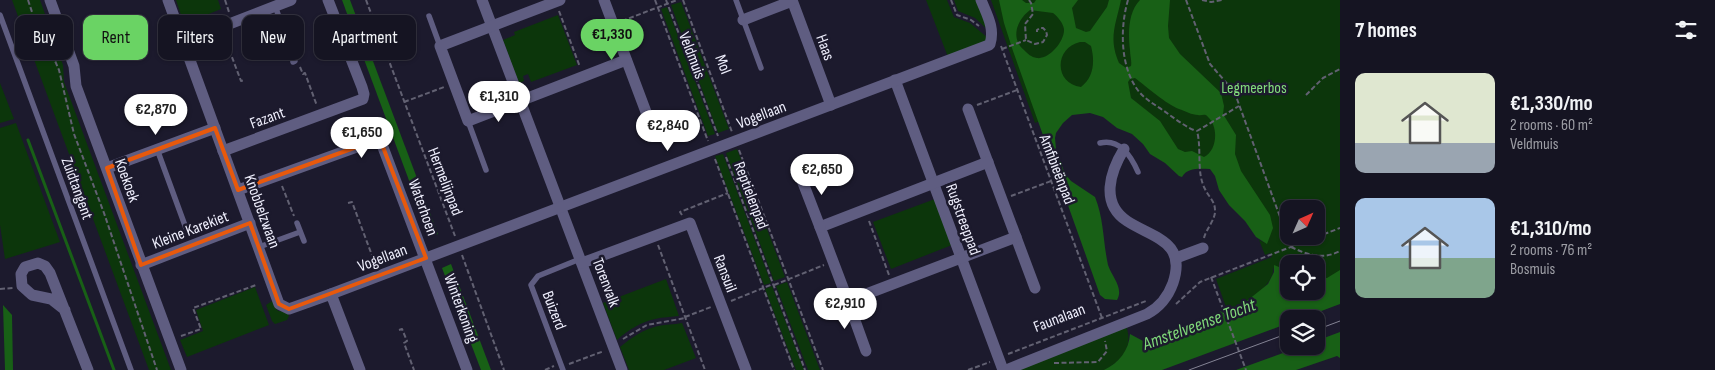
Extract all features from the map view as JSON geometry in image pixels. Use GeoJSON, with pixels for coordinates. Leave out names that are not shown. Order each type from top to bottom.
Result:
{"type":"FeatureCollection","features":[{"type":"Feature","properties":{"kind":"street","name":"Koekoek"},"geometry":{"type":"LineString","coordinates":[[51,0],[74,66],[76,86],[181,370]]}},
{"type":"Feature","properties":{"kind":"street","name":"Knobbelzwaan"},"geometry":{"type":"LineString","coordinates":[[168,0],[173,15]]}},
{"type":"Feature","properties":{"kind":"street"},"geometry":{"type":"LineString","coordinates":[[232,22],[291,0]]}},
{"type":"Feature","properties":{"kind":"street","name":"Fazant"},"geometry":{"type":"LineString","coordinates":[[223,151],[361,100],[364,97],[328,0]]}},
{"type":"Feature","properties":{"kind":"street","name":"Torenvalk"},"geometry":{"type":"LineString","coordinates":[[482,0],[622,370]]}},
{"type":"Feature","properties":{"kind":"street"},"geometry":{"type":"LineString","coordinates":[[604,0],[646,112]]}},
{"type":"Feature","properties":{"kind":"street"},"geometry":{"type":"LineString","coordinates":[[743,20],[792,0]]}},
{"type":"Feature","properties":{"kind":"street","name":"Haas"},"geometry":{"type":"LineString","coordinates":[[792,0],[831,105]]}},
{"type":"Feature","properties":{"kind":"street"},"geometry":{"type":"LineString","coordinates":[[981,0],[993,34]]}},
{"type":"Feature","properties":{"kind":"street"},"geometry":{"type":"LineString","coordinates":[[558,1],[440,46],[468,121],[626,60]]}},
{"type":"Feature","properties":{"kind":"street","name":"Vogellaan"},"geometry":{"type":"LineString","coordinates":[[331,294],[989,45],[993,34]]}},
{"type":"Feature","properties":{"kind":"street","name":"Knobbelzwaan"},"geometry":{"type":"LineString","coordinates":[[190,60],[279,304],[289,309],[331,294]]}},
{"type":"Feature","properties":{"kind":"street","name":"Rugstreeppad"},"geometry":{"type":"LineString","coordinates":[[895,80],[1004,370]]}},
{"type":"Feature","properties":{"kind":"street"},"geometry":{"type":"LineString","coordinates":[[968,109],[1035,288]]}},
{"type":"Feature","properties":{"kind":"street"},"geometry":{"type":"LineString","coordinates":[[107,168],[215,128]]}},
{"type":"Feature","properties":{"kind":"street","name":"Waterhoen"},"geometry":{"type":"LineString","coordinates":[[238,190],[378,140],[383,144],[426,258]]}},
{"type":"Feature","properties":{"kind":"street"},"geometry":{"type":"LineString","coordinates":[[1124,150],[1117,161],[1109,189],[1119,215],[1128,222],[1166,242],[1176,258],[1176,272],[1172,285],[1162,303]]}},
{"type":"Feature","properties":{"kind":"street"},"geometry":{"type":"LineString","coordinates":[[820,227],[988,162]]}},
{"type":"Feature","properties":{"kind":"street"},"geometry":{"type":"LineString","coordinates":[[800,175],[866,351]]}},
{"type":"Feature","properties":{"kind":"street","name":"Ransuil"},"geometry":{"type":"LineString","coordinates":[[685,225],[690,223],[746,370]]}},
{"type":"Feature","properties":{"kind":"street","name":"Kleine Karekiet"},"geometry":{"type":"LineString","coordinates":[[141,265],[250,224]]}},
{"type":"Feature","properties":{"kind":"street"},"geometry":{"type":"LineString","coordinates":[[581,261],[685,225]]}},
{"type":"Feature","properties":{"kind":"street"},"geometry":{"type":"LineString","coordinates":[[848,301],[1016,237]]}},
{"type":"Feature","properties":{"kind":"street"},"geometry":{"type":"LineString","coordinates":[[1176,258],[1203,248]]}},
{"type":"Feature","properties":{"kind":"street","name":"Winterkoning"},"geometry":{"type":"LineString","coordinates":[[426,258],[467,370]]}},
{"type":"Feature","properties":{"kind":"street"},"geometry":{"type":"LineString","coordinates":[[331,294],[360,370]]}},
{"type":"Feature","properties":{"kind":"street","name":"Faunalaan"},"geometry":{"type":"LineString","coordinates":[[1004,370],[1147,314],[1162,303]]}},
{"type":"Feature","properties":{"kind":"street"},"geometry":{"type":"LineString","coordinates":[[65,310],[77,354],[88,370]]}},
{"type":"Feature","properties":{"kind":"lane","name":"Mol"},"geometry":{"type":"LineString","coordinates":[[736,0],[761,68]]}},
{"type":"Feature","properties":{"kind":"lane"},"geometry":{"type":"LineString","coordinates":[[275,6],[294,61]]}},
{"type":"Feature","properties":{"kind":"lane","name":"Zuidtangent"},"geometry":{"type":"LineString","coordinates":[[0,15],[131,370]]}},
{"type":"Feature","properties":{"kind":"lane"},"geometry":{"type":"LineString","coordinates":[[429,16],[440,46]]}},
{"type":"Feature","properties":{"kind":"lane"},"geometry":{"type":"LineString","coordinates":[[468,121],[486,170]]}},
{"type":"Feature","properties":{"kind":"lane"},"geometry":{"type":"LineString","coordinates":[[1100,143],[1111,142],[1124,150],[1132,159],[1138,172]]}},
{"type":"Feature","properties":{"kind":"lane"},"geometry":{"type":"LineString","coordinates":[[157,149],[187,231]]}},
{"type":"Feature","properties":{"kind":"lane"},"geometry":{"type":"LineString","coordinates":[[297,223],[304,241]]}},
{"type":"Feature","properties":{"kind":"lane"},"geometry":{"type":"LineString","coordinates":[[259,248],[300,232]]}},
{"type":"Feature","properties":{"kind":"lane","name":"Buizerd"},"geometry":{"type":"LineString","coordinates":[[562,368],[531,285],[538,276],[581,261]]}},
{"type":"Feature","properties":{"kind":"path"},"geometry":{"type":"LineString","coordinates":[[28,0],[34,18],[42,30],[59,70],[74,134],[104,213],[157,370]]}},
{"type":"Feature","properties":{"kind":"path"},"geometry":{"type":"LineString","coordinates":[[225,0],[230,15]]}},
{"type":"Feature","properties":{"kind":"path","name":"Hermelijnpad"},"geometry":{"type":"LineString","coordinates":[[366,0],[372,15]]}},
{"type":"Feature","properties":{"kind":"path","name":"Veldmuis"},"geometry":{"type":"LineString","coordinates":[[655,0],[716,148]]}},
{"type":"Feature","properties":{"kind":"path","name":"Reptielenpad"},"geometry":{"type":"LineString","coordinates":[[666,0],[716,148],[773,284],[805,370]]}},
{"type":"Feature","properties":{"kind":"path"},"geometry":{"type":"LineString","coordinates":[[613,25],[677,0]]}},
{"type":"Feature","properties":{"kind":"path","name":"Mol"},"geometry":{"type":"LineString","coordinates":[[683,0],[823,370]]}},
{"type":"Feature","properties":{"kind":"path"},"geometry":{"type":"LineString","coordinates":[[951,0],[957,14],[971,20],[993,34]]}},
{"type":"Feature","properties":{"kind":"path"},"geometry":{"type":"LineString","coordinates":[[1128,0],[1123,31],[1127,65],[1132,80],[1138,90],[1151,102],[1182,124],[1197,131]]}},
{"type":"Feature","properties":{"kind":"path"},"geometry":{"type":"LineString","coordinates":[[1186,0],[1210,64],[1230,87],[1239,106],[1291,247],[1307,254],[1322,256],[1340,251]]}},
{"type":"Feature","properties":{"kind":"path"},"geometry":{"type":"LineString","coordinates":[[1202,0],[1211,2],[1222,0]]}},
{"type":"Feature","properties":{"kind":"path"},"geometry":{"type":"LineString","coordinates":[[558,1],[584,76]]}},
{"type":"Feature","properties":{"kind":"path"},"geometry":{"type":"LineString","coordinates":[[1024,40],[1025,24],[1032,14],[1030,1]]}},
{"type":"Feature","properties":{"kind":"path"},"geometry":{"type":"LineString","coordinates":[[1002,49],[1024,40],[1035,44],[1043,42],[1047,35],[1046,31],[1044,28],[1040,28],[1037,30],[1038,32]]}},
{"type":"Feature","properties":{"kind":"path","name":"Amfibieënpad"},"geometry":{"type":"LineString","coordinates":[[993,34],[995,30],[1102,318]]}},
{"type":"Feature","properties":{"kind":"path"},"geometry":{"type":"LineString","coordinates":[[232,59],[240,81],[245,80]]}},
{"type":"Feature","properties":{"kind":"path","name":"Hermelijnpad"},"geometry":{"type":"LineString","coordinates":[[388,60],[504,370]]}},
{"type":"Feature","properties":{"kind":"path"},"geometry":{"type":"LineString","coordinates":[[294,61],[298,62],[302,74],[305,73],[321,115]]}},
{"type":"Feature","properties":{"kind":"path"},"geometry":{"type":"LineString","coordinates":[[1306,95],[1323,78],[1340,69]]}},
{"type":"Feature","properties":{"kind":"path"},"geometry":{"type":"LineString","coordinates":[[404,102],[454,83]]}},
{"type":"Feature","properties":{"kind":"path"},"geometry":{"type":"LineString","coordinates":[[968,109],[1016,90]]}},
{"type":"Feature","properties":{"kind":"path"},"geometry":{"type":"LineString","coordinates":[[1197,131],[1239,106]]}},
{"type":"Feature","properties":{"kind":"path"},"geometry":{"type":"LineString","coordinates":[[1197,131],[1202,182],[1216,210],[1205,232],[1203,248]]}},
{"type":"Feature","properties":{"kind":"path","name":"Ransuil"},"geometry":{"type":"LineString","coordinates":[[716,148],[728,194],[794,370]]}},
{"type":"Feature","properties":{"kind":"path"},"geometry":{"type":"LineString","coordinates":[[279,176],[297,223]]}},
{"type":"Feature","properties":{"kind":"path"},"geometry":{"type":"LineString","coordinates":[[1002,200],[1050,181]]}},
{"type":"Feature","properties":{"kind":"path"},"geometry":{"type":"LineString","coordinates":[[685,225],[680,212],[728,194]]}},
{"type":"Feature","properties":{"kind":"path"},"geometry":{"type":"LineString","coordinates":[[348,203],[352,202],[380,275]]}},
{"type":"Feature","properties":{"kind":"path"},"geometry":{"type":"LineString","coordinates":[[865,210],[892,284]]}},
{"type":"Feature","properties":{"kind":"path"},"geometry":{"type":"LineString","coordinates":[[355,222],[359,220]]}},
{"type":"Feature","properties":{"kind":"path","name":"Faunalaan"},"geometry":{"type":"LineString","coordinates":[[968,370],[1154,299],[1171,308],[1200,282],[1340,228]]}},
{"type":"Feature","properties":{"kind":"path"},"geometry":{"type":"LineString","coordinates":[[654,236],[705,370]]}},
{"type":"Feature","properties":{"kind":"path"},"geometry":{"type":"LineString","coordinates":[[562,368],[614,347],[626,337],[647,325],[685,317],[833,261]]}},
{"type":"Feature","properties":{"kind":"path"},"geometry":{"type":"LineString","coordinates":[[1211,277],[1246,370]]}},
{"type":"Feature","properties":{"kind":"path"},"geometry":{"type":"LineString","coordinates":[[169,340],[201,329],[193,308],[256,285]]}},
{"type":"Feature","properties":{"kind":"path"},"geometry":{"type":"LineString","coordinates":[[399,330],[402,329],[407,341],[404,343],[414,370]]}},
{"type":"Feature","properties":{"kind":"path"},"geometry":{"type":"LineString","coordinates":[[1047,365],[1055,363],[1098,362],[1107,351],[1103,332]]}},
{"type":"Feature","properties":{"kind":"highlighted area"},"geometry":{"type":"Polygon","coordinates":[[[215,128],[238,190],[376,140],[381,142],[426,258],[289,309],[279,304],[250,223],[141,265],[107,168],[215,128]]]}},
{"type":"Feature","properties":{"kind":"green space"},"geometry":{"type":"Polygon","coordinates":[[[12,0],[40,0],[45,15],[18,15],[12,0]]]}},
{"type":"Feature","properties":{"kind":"green space"},"geometry":{"type":"Polygon","coordinates":[[[176,0],[218,0],[221,9],[206,15],[181,15],[176,0]]]}},
{"type":"Feature","properties":{"kind":"green space"},"geometry":{"type":"Polygon","coordinates":[[[926,0],[947,0],[954,17],[970,23],[988,38],[987,42],[948,57],[926,0]]]}},
{"type":"Feature","properties":{"kind":"green space"},"geometry":{"type":"Polygon","coordinates":[[[954,0],[978,0],[990,32],[975,18],[958,11],[954,0]]]}},
{"type":"Feature","properties":{"kind":"green space","name":"Legmeerbos"},"geometry":{"type":"Polygon","coordinates":[[[991,0],[1340,0],[1340,297],[1306,310],[1293,310],[1288,300],[1325,300],[1325,255],[1280,255],[1280,282],[1273,267],[1269,281],[1264,288],[1241,305],[1227,310],[1216,279],[1272,257],[1270,253],[1265,255],[1259,240],[1266,243],[1228,171],[1155,150],[1110,110],[1079,104],[1035,123],[991,0]]]}},
{"type":"Feature","properties":{"kind":"green space"},"geometry":{"type":"Polygon","coordinates":[[[681,2],[729,129],[718,133],[671,5],[681,2]]]}},
{"type":"Feature","properties":{"kind":"green space"},"geometry":{"type":"Polygon","coordinates":[[[667,7],[715,134],[708,136],[661,9],[667,7]]]}},
{"type":"Feature","properties":{"kind":"green space"},"geometry":{"type":"Polygon","coordinates":[[[558,15],[577,65],[531,82],[528,74],[523,76],[524,81],[519,83],[503,40],[515,35],[514,32],[558,15]]]}},
{"type":"Feature","properties":{"kind":"green space"},"geometry":{"type":"Polygon","coordinates":[[[34,60],[61,60],[64,82],[171,370],[149,370],[34,60]]]}},
{"type":"Feature","properties":{"kind":"green space"},"geometry":{"type":"Polygon","coordinates":[[[0,83],[14,119],[0,123],[0,83]]]}},
{"type":"Feature","properties":{"kind":"green space"},"geometry":{"type":"Polygon","coordinates":[[[16,123],[60,242],[5,259],[0,225],[0,128],[16,123]]]}},
{"type":"Feature","properties":{"kind":"green space"},"geometry":{"type":"Polygon","coordinates":[[[737,149],[785,277],[774,281],[726,153],[737,149]]]}},
{"type":"Feature","properties":{"kind":"green space"},"geometry":{"type":"Polygon","coordinates":[[[723,154],[771,283],[764,285],[715,156],[723,154]]]}},
{"type":"Feature","properties":{"kind":"green space"},"geometry":{"type":"Polygon","coordinates":[[[935,199],[952,245],[891,269],[873,222],[935,199]]]}},
{"type":"Feature","properties":{"kind":"green space"},"geometry":{"type":"Polygon","coordinates":[[[666,279],[679,316],[658,318],[645,322],[617,340],[603,303],[666,279]]]}},
{"type":"Feature","properties":{"kind":"green space"},"geometry":{"type":"Polygon","coordinates":[[[787,282],[820,370],[808,370],[776,286],[787,282]]]}},
{"type":"Feature","properties":{"kind":"green space"},"geometry":{"type":"Polygon","coordinates":[[[772,286],[804,370],[796,370],[765,289],[772,286]]]}},
{"type":"Feature","properties":{"kind":"green space"},"geometry":{"type":"Polygon","coordinates":[[[255,287],[269,325],[187,357],[180,340],[203,331],[196,310],[255,287]]]}},
{"type":"Feature","properties":{"kind":"green space"},"geometry":{"type":"Polygon","coordinates":[[[272,301],[278,311],[287,312],[289,316],[287,320],[275,324],[272,321],[266,305],[272,301]]]}},
{"type":"Feature","properties":{"kind":"green space"},"geometry":{"type":"Polygon","coordinates":[[[682,323],[696,358],[664,370],[629,370],[620,347],[633,337],[653,327],[682,323]]]}},
{"type":"Feature","properties":{"kind":"green space"},"geometry":{"type":"Polygon","coordinates":[[[1125,323],[1128,331],[1126,350],[1118,361],[1105,370],[1005,370],[1125,323]]]}},
{"type":"Feature","properties":{"kind":"water"},"geometry":{"type":"Polygon","coordinates":[[[342,0],[350,0],[356,15],[348,15],[342,0]]]}},
{"type":"Feature","properties":{"kind":"water"},"geometry":{"type":"Polygon","coordinates":[[[999,0],[1022,0],[1026,3],[1034,3],[1036,0],[1078,0],[1072,8],[1076,28],[1086,32],[1090,31],[1107,7],[1109,0],[1121,0],[1113,38],[1119,63],[1126,68],[1131,66],[1129,30],[1131,17],[1136,5],[1140,0],[1170,0],[1169,38],[1180,54],[1221,93],[1224,106],[1223,114],[1236,135],[1235,154],[1241,171],[1270,215],[1273,228],[1267,244],[1256,237],[1245,221],[1229,205],[1219,190],[1215,176],[1210,169],[1194,169],[1182,177],[1179,176],[1165,163],[1150,154],[1132,134],[1117,128],[1103,117],[1090,113],[1072,115],[1056,133],[1056,149],[1065,174],[1071,181],[1095,197],[1098,205],[1108,265],[1117,282],[1119,291],[1117,300],[1105,299],[1100,295],[1004,23],[999,0]],[[1030,10],[1019,24],[1016,35],[1017,40],[1030,55],[1035,58],[1042,58],[1051,53],[1059,44],[1064,34],[1063,25],[1053,13],[1030,10]],[[1080,42],[1065,51],[1062,58],[1062,73],[1066,80],[1081,87],[1091,74],[1093,57],[1091,46],[1085,42],[1080,42]],[[1135,78],[1130,79],[1128,82],[1131,98],[1160,121],[1178,149],[1185,152],[1192,151],[1204,157],[1212,150],[1215,132],[1212,121],[1207,116],[1193,114],[1174,107],[1135,78]]]}},
{"type":"Feature","properties":{"kind":"water"},"geometry":{"type":"Polygon","coordinates":[[[364,60],[373,60],[438,234],[430,237],[364,60]]]}},
{"type":"Feature","properties":{"kind":"water"},"geometry":{"type":"Polygon","coordinates":[[[451,264],[491,370],[481,370],[442,268],[451,264]]]}},
{"type":"Feature","properties":{"kind":"water","name":"Amstelveense Tocht"},"geometry":{"type":"Polygon","coordinates":[[[1274,265],[1280,267],[1280,300],[1325,300],[1325,278],[1340,270],[1340,304],[1324,310],[1280,310],[1280,326],[1162,370],[1104,370],[1119,360],[1128,345],[1130,334],[1143,341],[1154,340],[1213,314],[1243,304],[1268,284],[1274,272],[1274,265]]]}},
{"type":"Feature","properties":{"kind":"water"},"geometry":{"type":"Polygon","coordinates":[[[3,305],[12,315],[13,370],[5,370],[3,305]]]}},
{"type":"Feature","properties":{"kind":"water"},"geometry":{"type":"Polygon","coordinates":[[[1340,332],[1340,358],[1337,356],[1296,370],[1236,370],[1280,354],[1325,355],[1325,338],[1340,332]]]}},
{"type":"Feature","properties":{"kind":"waterway"},"geometry":{"type":"LineString","coordinates":[[28,140],[114,370]]}},
{"type":"Feature","properties":{"kind":"tram line"},"geometry":{"type":"LineString","coordinates":[[1325,327],[1340,321]]}},
{"type":"Feature","properties":{"kind":"tram line"},"geometry":{"type":"LineString","coordinates":[[1189,370],[1280,336]]}}]}
